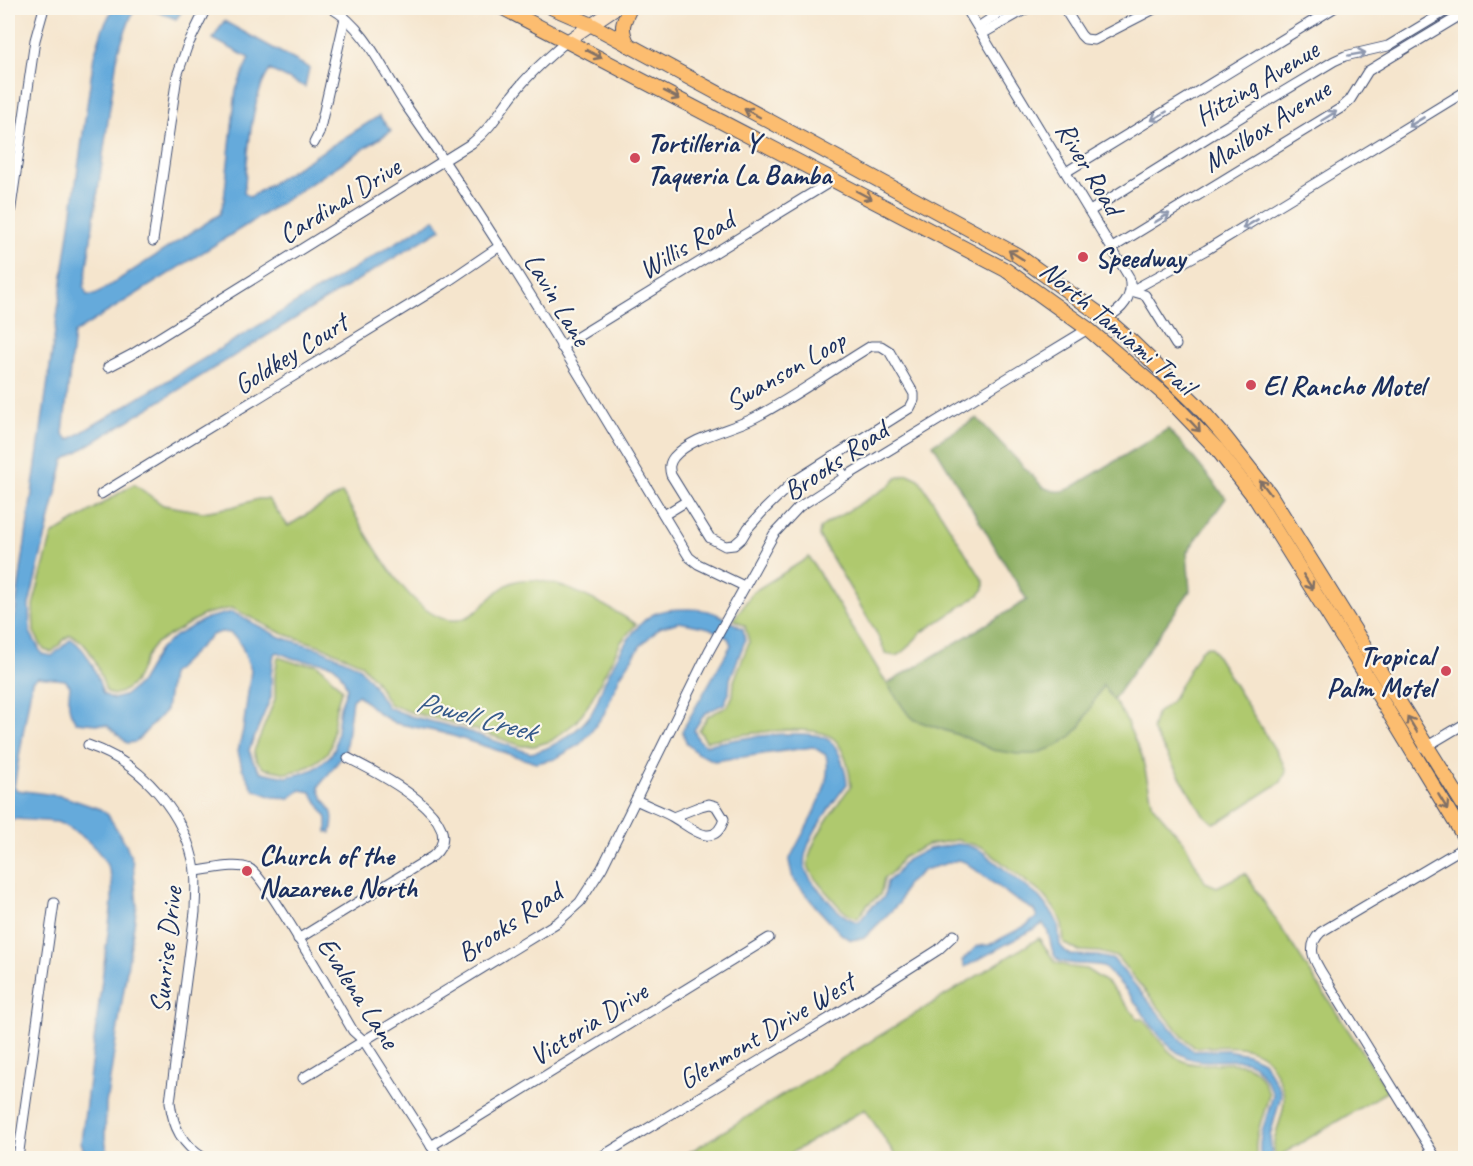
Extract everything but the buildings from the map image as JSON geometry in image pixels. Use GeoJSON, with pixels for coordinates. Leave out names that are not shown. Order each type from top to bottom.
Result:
{"type":"FeatureCollection","features":[{"type":"Feature","properties":{"kind":"main road","name":"North Tamiami Trail"},"geometry":{"type":"LineString","coordinates":[[503,8],[1006,270],[1088,328],[1166,395],[1217,449],[1256,499],[1420,750],[1466,809]]}},
{"type":"Feature","properties":{"kind":"main road","name":"North Tamiami Trail"},"geometry":{"type":"LineString","coordinates":[[553,8],[590,24],[1017,255],[1105,318],[1130,340],[1198,406],[1226,437],[1269,493],[1313,562],[1420,750],[1466,840]]}},
{"type":"Feature","properties":{"kind":"main road"},"geometry":{"type":"LineString","coordinates":[[567,41],[616,8]]}},
{"type":"Feature","properties":{"kind":"main road"},"geometry":{"type":"LineString","coordinates":[[628,45],[622,23],[630,8]]}},
{"type":"Feature","properties":{"kind":"main road"},"geometry":{"type":"LineString","coordinates":[[835,179],[851,174],[872,176]]}},
{"type":"Feature","properties":{"kind":"main road"},"geometry":{"type":"LineString","coordinates":[[1059,308],[1069,309],[1088,319],[1105,318]]}},
{"type":"Feature","properties":{"kind":"main road"},"geometry":{"type":"LineString","coordinates":[[1088,328],[1104,330],[1130,340]]}},
{"type":"Feature","properties":{"kind":"main road"},"geometry":{"type":"LineString","coordinates":[[1256,499],[1268,508],[1278,522],[1289,525]]}},
{"type":"Feature","properties":{"kind":"main road"},"geometry":{"type":"LineString","coordinates":[[1281,538],[1295,543],[1313,562]]}},
{"type":"Feature","properties":{"kind":"street"},"geometry":{"type":"LineString","coordinates":[[8,228],[35,40],[44,8]]}},
{"type":"Feature","properties":{"kind":"street"},"geometry":{"type":"LineString","coordinates":[[153,241],[177,76],[187,47],[206,8]]}},
{"type":"Feature","properties":{"kind":"street","name":"Lavin Lane"},"geometry":{"type":"LineString","coordinates":[[331,8],[345,18],[361,35],[445,160],[500,246],[689,557],[698,564],[744,586]]}},
{"type":"Feature","properties":{"kind":"street","name":"River Road"},"geometry":{"type":"LineString","coordinates":[[966,8],[1130,277],[1131,291]]}},
{"type":"Feature","properties":{"kind":"street"},"geometry":{"type":"LineString","coordinates":[[980,31],[1007,8]]}},
{"type":"Feature","properties":{"kind":"street"},"geometry":{"type":"LineString","coordinates":[[1064,8],[1085,39],[1094,40],[1156,8]]}},
{"type":"Feature","properties":{"kind":"street","name":"Hitzing Avenue"},"geometry":{"type":"LineString","coordinates":[[1066,172],[1334,8]]}},
{"type":"Feature","properties":{"kind":"street","name":"Hitzing Avenue"},"geometry":{"type":"LineString","coordinates":[[1090,211],[1334,61],[1388,46],[1451,8]]}},
{"type":"Feature","properties":{"kind":"street"},"geometry":{"type":"LineString","coordinates":[[980,31],[1022,9]]}},
{"type":"Feature","properties":{"kind":"street","name":"Mailbox Avenue"},"geometry":{"type":"LineString","coordinates":[[1112,248],[1341,108],[1350,100],[1368,71],[1466,12]]}},
{"type":"Feature","properties":{"kind":"street"},"geometry":{"type":"LineString","coordinates":[[314,143],[319,134],[345,18]]}},
{"type":"Feature","properties":{"kind":"street","name":"Cardinal Drive"},"geometry":{"type":"LineString","coordinates":[[108,367],[472,143],[489,129],[520,86],[567,41]]}},
{"type":"Feature","properties":{"kind":"street"},"geometry":{"type":"LineString","coordinates":[[1105,318],[1122,307],[1131,291],[1158,278],[1226,238],[1466,92]]}},
{"type":"Feature","properties":{"kind":"street","name":"Willis Road"},"geometry":{"type":"LineString","coordinates":[[561,347],[835,179]]}},
{"type":"Feature","properties":{"kind":"street","name":"Goldkey Court"},"geometry":{"type":"LineString","coordinates":[[101,494],[444,284],[500,246]]}},
{"type":"Feature","properties":{"kind":"street"},"geometry":{"type":"LineString","coordinates":[[1131,291],[1145,295],[1176,345]]}},
{"type":"Feature","properties":{"kind":"street","name":"Brooks Road"},"geometry":{"type":"LineString","coordinates":[[303,1078],[558,922],[586,895],[602,868],[744,586],[774,534],[790,515],[845,477],[1088,328]]}},
{"type":"Feature","properties":{"kind":"street","name":"Swanson Loop"},"geometry":{"type":"LineString","coordinates":[[871,346],[885,348],[914,394],[912,405],[832,456],[785,489],[734,545],[725,546],[710,538],[669,468],[675,456],[698,440],[757,416],[871,346]]}},
{"type":"Feature","properties":{"kind":"street"},"geometry":{"type":"LineString","coordinates":[[832,456],[845,477]]}},
{"type":"Feature","properties":{"kind":"street"},"geometry":{"type":"LineString","coordinates":[[664,515],[687,501]]}},
{"type":"Feature","properties":{"kind":"street"},"geometry":{"type":"LineString","coordinates":[[1420,750],[1466,723]]}},
{"type":"Feature","properties":{"kind":"street","name":"Sunrise Drive"},"geometry":{"type":"LineString","coordinates":[[88,745],[105,752],[135,770],[158,792],[184,835],[195,871],[195,912],[170,1102],[173,1121],[178,1133],[195,1153],[204,1158]]}},
{"type":"Feature","properties":{"kind":"street"},"geometry":{"type":"LineString","coordinates":[[298,939],[432,856],[440,849],[444,840],[437,822],[408,791],[348,758]]}},
{"type":"Feature","properties":{"kind":"street"},"geometry":{"type":"LineString","coordinates":[[636,800],[673,817],[697,833],[707,836],[715,834],[722,827],[724,819],[716,806],[709,804],[673,817]]}},
{"type":"Feature","properties":{"kind":"street"},"geometry":{"type":"LineString","coordinates":[[1436,1158],[1330,986],[1311,948],[1314,939],[1321,932],[1466,846]]}},
{"type":"Feature","properties":{"kind":"street","name":"Evalena Lane"},"geometry":{"type":"LineString","coordinates":[[195,871],[247,867],[255,872],[353,1031],[364,1041],[439,1158]]}},
{"type":"Feature","properties":{"kind":"street"},"geometry":{"type":"LineString","coordinates":[[18,1158],[54,903]]}},
{"type":"Feature","properties":{"kind":"street","name":"Glenmont Drive West"},"geometry":{"type":"LineString","coordinates":[[599,1158],[861,999],[938,950],[954,935]]}},
{"type":"Feature","properties":{"kind":"street","name":"Victoria Drive"},"geometry":{"type":"LineString","coordinates":[[431,1146],[769,938]]}},
{"type":"Feature","properties":{"kind":"green space"},"geometry":{"type":"Polygon","coordinates":[[[977,418],[1043,487],[1057,491],[1071,488],[1168,429],[1226,498],[1187,552],[1190,591],[1113,700],[1103,685],[1080,727],[1057,746],[1035,754],[993,750],[967,738],[915,720],[907,713],[887,684],[1027,600],[933,444],[977,418]]]}},
{"type":"Feature","properties":{"kind":"green space"},"geometry":{"type":"Polygon","coordinates":[[[908,474],[919,479],[984,582],[984,589],[979,595],[922,632],[902,653],[895,656],[886,654],[876,632],[819,536],[820,529],[824,525],[888,487],[897,478],[908,474]]]}},
{"type":"Feature","properties":{"kind":"green space"},"geometry":{"type":"Polygon","coordinates":[[[134,484],[163,505],[203,512],[232,507],[258,499],[268,499],[288,526],[342,493],[392,574],[426,610],[444,619],[462,619],[469,616],[506,585],[527,580],[542,581],[577,592],[636,624],[621,642],[589,704],[576,722],[551,741],[534,746],[522,746],[389,704],[375,680],[360,663],[321,646],[281,633],[232,608],[205,614],[156,643],[147,655],[134,683],[122,692],[113,695],[106,691],[94,659],[84,644],[77,639],[70,635],[51,652],[44,650],[34,632],[33,605],[52,535],[134,484]]]}},
{"type":"Feature","properties":{"kind":"green space"},"geometry":{"type":"Polygon","coordinates":[[[809,557],[887,684],[927,724],[993,750],[1080,727],[1103,685],[1123,714],[1142,756],[1153,806],[1184,842],[1205,882],[1217,887],[1245,873],[1388,1091],[1276,1158],[1274,1141],[1283,1108],[1284,1093],[1279,1079],[1266,1058],[1241,1047],[1194,1047],[1183,1037],[1117,957],[1099,952],[1078,951],[1064,943],[1062,924],[1057,912],[1042,894],[982,847],[957,840],[927,845],[902,858],[884,879],[880,895],[867,905],[858,918],[842,909],[821,886],[809,868],[811,849],[816,838],[851,786],[846,761],[838,743],[824,733],[791,730],[753,733],[706,741],[699,730],[708,716],[728,706],[733,695],[734,681],[749,642],[745,626],[734,619],[753,592],[809,557]]]}},
{"type":"Feature","properties":{"kind":"green space"},"geometry":{"type":"Polygon","coordinates":[[[1207,646],[1211,647],[1282,761],[1286,772],[1281,782],[1219,822],[1213,823],[1202,813],[1152,730],[1156,714],[1171,702],[1200,651],[1207,646]]]}},
{"type":"Feature","properties":{"kind":"green space"},"geometry":{"type":"Polygon","coordinates":[[[278,657],[296,663],[316,664],[342,689],[336,707],[331,746],[327,753],[312,765],[287,773],[263,768],[256,759],[254,751],[275,699],[278,657]]]}},
{"type":"Feature","properties":{"kind":"green space"},"geometry":{"type":"Polygon","coordinates":[[[1039,938],[1055,962],[1086,969],[1109,984],[1138,1019],[1143,1019],[1165,1047],[1181,1060],[1200,1064],[1242,1064],[1258,1073],[1269,1094],[1256,1142],[1257,1158],[897,1158],[865,1109],[783,1158],[680,1158],[1039,938]]]}},
{"type":"Feature","properties":{"kind":"water"},"geometry":{"type":"Polygon","coordinates":[[[113,8],[139,8],[132,14],[118,51],[84,288],[87,295],[95,295],[220,214],[224,200],[236,90],[249,58],[213,39],[224,21],[309,68],[305,87],[270,70],[263,82],[254,112],[249,146],[244,193],[250,197],[379,116],[391,131],[74,333],[63,434],[69,440],[435,219],[441,229],[64,460],[29,605],[30,632],[42,654],[52,656],[71,639],[87,656],[103,694],[113,699],[124,696],[139,684],[159,650],[175,636],[207,618],[232,612],[280,637],[320,649],[358,666],[387,707],[530,753],[545,749],[561,740],[588,718],[594,710],[619,654],[631,635],[645,620],[656,613],[679,609],[696,609],[715,613],[743,629],[745,641],[730,679],[729,693],[724,704],[705,713],[694,730],[698,739],[705,745],[751,737],[806,734],[820,736],[834,745],[842,761],[847,784],[818,826],[806,851],[804,862],[810,878],[837,910],[849,919],[859,922],[871,907],[884,897],[887,882],[905,861],[928,849],[957,844],[980,850],[1039,897],[1058,924],[1060,945],[1065,951],[1070,955],[1098,956],[1114,960],[1181,1040],[1193,1051],[1227,1050],[1248,1054],[1263,1061],[1279,1087],[1281,1096],[1270,1136],[1272,1158],[1261,1158],[1260,1142],[1273,1094],[1261,1072],[1249,1062],[1242,1060],[1195,1060],[1174,1050],[1159,1036],[1125,989],[1103,966],[1071,963],[1056,958],[1043,924],[965,967],[962,961],[977,946],[989,945],[1027,925],[1037,917],[1034,910],[1016,900],[965,862],[958,860],[924,870],[906,885],[899,903],[864,938],[851,940],[841,934],[793,879],[789,861],[822,795],[828,768],[826,755],[813,747],[714,761],[697,753],[687,744],[682,731],[731,645],[728,638],[709,628],[679,622],[659,628],[641,645],[620,676],[604,714],[591,732],[580,744],[555,759],[536,763],[444,733],[395,723],[379,714],[358,695],[352,700],[345,753],[319,786],[320,793],[332,813],[331,833],[327,832],[327,818],[311,792],[301,790],[290,798],[273,797],[254,790],[242,768],[238,751],[251,670],[242,647],[230,633],[221,632],[212,635],[171,674],[166,710],[136,742],[127,743],[107,725],[76,722],[69,705],[70,686],[65,680],[38,677],[32,681],[14,787],[17,790],[62,796],[100,809],[108,815],[126,844],[133,863],[137,905],[106,1104],[105,1137],[108,1158],[86,1158],[81,1142],[112,902],[112,880],[107,865],[96,849],[82,836],[57,822],[15,819],[9,822],[8,831],[8,632],[15,613],[94,56],[103,28],[113,8]],[[278,652],[274,654],[271,697],[249,750],[261,772],[287,777],[314,769],[330,756],[335,748],[340,707],[347,688],[338,670],[328,663],[305,661],[278,652]]]}},
{"type":"Feature","properties":{"kind":"water"},"geometry":{"type":"Polygon","coordinates":[[[148,8],[184,8],[176,19],[148,8]]]}},
{"type":"Feature","properties":{"kind":"place","name":"Tortilleria Y Taqueria La Bamba"},"geometry":{"type":"Point","coordinates":[635,158]}},
{"type":"Feature","properties":{"kind":"place","name":"Speedway"},"geometry":{"type":"Point","coordinates":[1083,257]}},
{"type":"Feature","properties":{"kind":"place","name":"El Rancho Motel"},"geometry":{"type":"Point","coordinates":[1251,385]}},
{"type":"Feature","properties":{"kind":"place","name":"Tropical Palm Motel"},"geometry":{"type":"Point","coordinates":[1446,671]}},
{"type":"Feature","properties":{"kind":"place","name":"Church of the Nazarene North"},"geometry":{"type":"Point","coordinates":[247,871]}},
{"type":"Feature","properties":{"kind":"water label","name":"Powell Creek"},"geometry":{"type":"Point","coordinates":[476,716]}}]}
